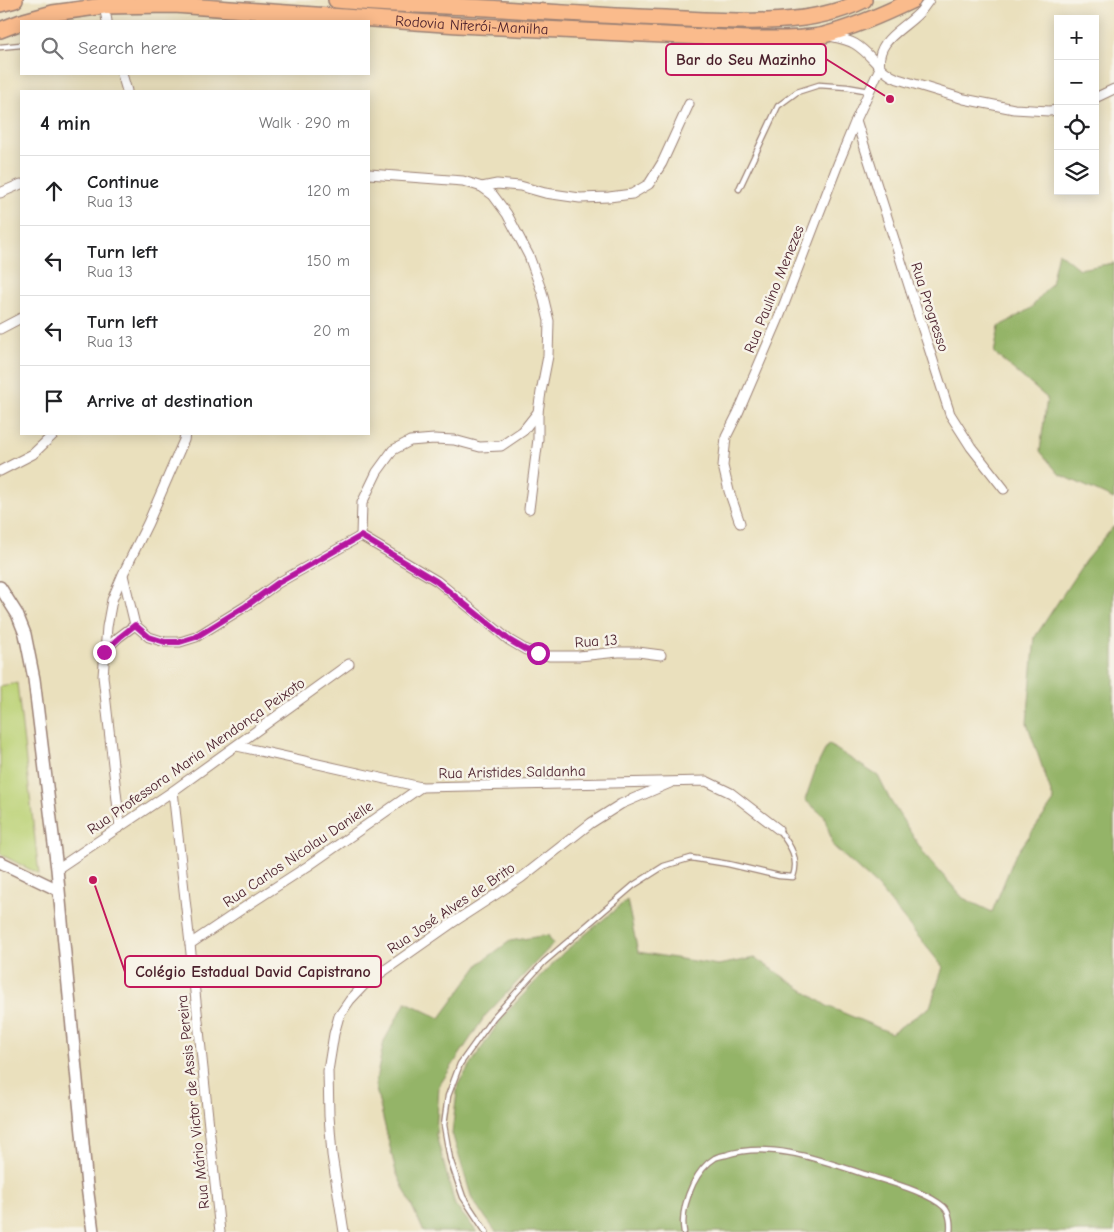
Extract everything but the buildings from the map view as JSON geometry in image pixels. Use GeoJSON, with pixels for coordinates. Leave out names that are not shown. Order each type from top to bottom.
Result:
{"type":"FeatureCollection","features":[{"type":"Feature","properties":{"kind":"highway"},"geometry":{"type":"LineString","coordinates":[[0,4],[16,0]]}},
{"type":"Feature","properties":{"kind":"highway","name":"Rodovia Niterói-Manilha"},"geometry":{"type":"LineString","coordinates":[[336,0],[467,3],[592,15],[707,20],[782,20],[816,16],[850,7],[864,0]]}},
{"type":"Feature","properties":{"kind":"highway","name":"Rodovia Niterói-Manilha"},"geometry":{"type":"LineString","coordinates":[[30,20],[53,13],[104,6],[174,5],[458,25],[747,39],[792,39],[822,35],[852,27],[913,0]]}},
{"type":"Feature","properties":{"kind":"highway","name":"Rodovia Niterói-Manilha"},"geometry":{"type":"LineString","coordinates":[[0,30],[20,23]]}},
{"type":"Feature","properties":{"kind":"street","name":"Rua Paulino Menezes"},"geometry":{"type":"LineString","coordinates":[[740,523],[729,491],[724,466],[726,438],[778,320],[838,164],[880,68],[879,60],[882,50],[888,40],[920,12],[929,0]]}},
{"type":"Feature","properties":{"kind":"street"},"geometry":{"type":"LineString","coordinates":[[104,6],[107,20]]}},
{"type":"Feature","properties":{"kind":"street"},"geometry":{"type":"LineString","coordinates":[[822,35],[855,44],[867,53],[880,68],[898,79],[964,99],[1014,109],[1054,110]]}},
{"type":"Feature","properties":{"kind":"street"},"geometry":{"type":"LineString","coordinates":[[122,75],[127,90]]}},
{"type":"Feature","properties":{"kind":"street"},"geometry":{"type":"LineString","coordinates":[[1099,96],[1114,89]]}},
{"type":"Feature","properties":{"kind":"street"},"geometry":{"type":"LineString","coordinates":[[482,187],[497,184],[520,186],[545,193],[580,198],[632,194],[649,184],[662,163],[689,104]]}},
{"type":"Feature","properties":{"kind":"street","name":"Rua Progresso"},"geometry":{"type":"LineString","coordinates":[[856,120],[950,414],[971,447],[1004,490]]}},
{"type":"Feature","properties":{"kind":"street"},"geometry":{"type":"LineString","coordinates":[[370,174],[463,181],[482,187],[493,194],[507,214],[529,256],[542,292],[549,321],[548,356],[538,412],[538,439],[529,508]]}},
{"type":"Feature","properties":{"kind":"street"},"geometry":{"type":"LineString","coordinates":[[0,193],[20,184]]}},
{"type":"Feature","properties":{"kind":"street"},"geometry":{"type":"LineString","coordinates":[[0,329],[20,319]]}},
{"type":"Feature","properties":{"kind":"street"},"geometry":{"type":"LineString","coordinates":[[123,574],[135,625],[149,637],[165,642],[180,642],[196,637],[246,606],[278,583],[361,536],[362,503],[377,472],[393,450],[410,441],[434,439],[454,440],[480,447],[501,446],[523,431],[538,412]]}},
{"type":"Feature","properties":{"kind":"street"},"geometry":{"type":"LineString","coordinates":[[0,471],[33,454],[53,435]]}},
{"type":"Feature","properties":{"kind":"street"},"geometry":{"type":"LineString","coordinates":[[120,827],[103,676],[107,626],[112,600],[148,523],[185,435]]}},
{"type":"Feature","properties":{"kind":"street","name":"Rua 13"},"geometry":{"type":"LineString","coordinates":[[361,536],[436,581],[509,640],[526,650],[550,656],[579,656],[618,652],[661,655]]}},
{"type":"Feature","properties":{"kind":"street"},"geometry":{"type":"LineString","coordinates":[[0,587],[17,614],[25,634],[34,678],[57,869],[93,1232]]}},
{"type":"Feature","properties":{"kind":"street"},"geometry":{"type":"LineString","coordinates":[[104,652],[135,625]]}},
{"type":"Feature","properties":{"kind":"street","name":"Rua Professora Maria Mendonça Peixoto"},"geometry":{"type":"LineString","coordinates":[[57,869],[237,746],[350,664]]}},
{"type":"Feature","properties":{"kind":"street","name":"Rua Aristides Saldanha"},"geometry":{"type":"LineString","coordinates":[[237,746],[421,787],[706,781],[731,793],[778,829]]}},
{"type":"Feature","properties":{"kind":"street","name":"Rua José Alves de Brito"},"geometry":{"type":"LineString","coordinates":[[344,1232],[332,1155],[328,1071],[339,1016],[350,1000],[365,984],[452,923],[522,878],[591,823],[622,804],[670,783]]}},
{"type":"Feature","properties":{"kind":"street","name":"Rua Carlos Nicolau Danielle"},"geometry":{"type":"LineString","coordinates":[[190,944],[308,866],[421,787]]}},
{"type":"Feature","properties":{"kind":"street","name":"Rua Mário Victor de Assis Pereira"},"geometry":{"type":"LineString","coordinates":[[172,791],[220,1232]]}},
{"type":"Feature","properties":{"kind":"street"},"geometry":{"type":"LineString","coordinates":[[0,862],[58,890]]}},
{"type":"Feature","properties":{"kind":"lane"},"geometry":{"type":"LineString","coordinates":[[0,47],[20,45]]}},
{"type":"Feature","properties":{"kind":"lane"},"geometry":{"type":"LineString","coordinates":[[738,189],[778,106],[797,92],[819,85],[870,91]]}},
{"type":"Feature","properties":{"kind":"lane"},"geometry":{"type":"LineString","coordinates":[[486,1232],[463,1197],[450,1159],[444,1125],[448,1096],[460,1064],[493,1018],[544,962],[634,885],[664,866],[691,858],[728,864],[779,876],[793,877],[796,869],[795,859],[790,845],[778,829]]}},
{"type":"Feature","properties":{"kind":"lane"},"geometry":{"type":"LineString","coordinates":[[684,1232],[682,1224],[686,1198],[698,1174],[715,1158],[736,1151],[756,1149],[805,1155],[915,1191],[946,1208],[949,1216],[950,1232]]}},
{"type":"Feature","properties":{"kind":"green space"},"geometry":{"type":"Polygon","coordinates":[[[1058,252],[1079,269],[1114,263],[1114,499],[1059,474],[1040,451],[1047,398],[994,353],[999,327],[1031,308],[1051,284],[1058,252]]]}},
{"type":"Feature","properties":{"kind":"green space"},"geometry":{"type":"Polygon","coordinates":[[[1114,526],[1114,1232],[496,1232],[472,1199],[452,1133],[458,1084],[503,1016],[564,952],[627,900],[638,952],[718,965],[755,958],[827,1006],[891,1033],[930,1007],[943,967],[878,887],[834,847],[824,816],[805,800],[816,768],[828,744],[878,776],[890,800],[925,855],[963,898],[992,912],[1015,856],[1054,801],[1027,723],[1035,637],[1085,561],[1114,526]]]}},
{"type":"Feature","properties":{"kind":"green space"},"geometry":{"type":"Polygon","coordinates":[[[17,683],[39,874],[0,854],[0,686],[17,683]]]}},
{"type":"Feature","properties":{"kind":"green space"},"geometry":{"type":"Polygon","coordinates":[[[548,935],[553,944],[485,1016],[439,1086],[436,1135],[455,1205],[477,1232],[424,1232],[396,1172],[375,1085],[384,1041],[406,1002],[440,1018],[480,963],[510,941],[548,935]]]}},
{"type":"Feature","properties":{"kind":"place","name":"Bar do Seu Mazinho"},"geometry":{"type":"Point","coordinates":[890,99]}},
{"type":"Feature","properties":{"kind":"place","name":"Colégio Estadual David Capistrano"},"geometry":{"type":"Point","coordinates":[93,880]}},
{"type":"Feature","properties":{"kind":"route"},"geometry":{"type":"LineString","coordinates":[[104,652],[135,625],[149,637],[165,642],[180,642],[196,637],[246,606],[278,583],[361,536],[436,581],[509,640],[526,650],[538,653]]}}]}
